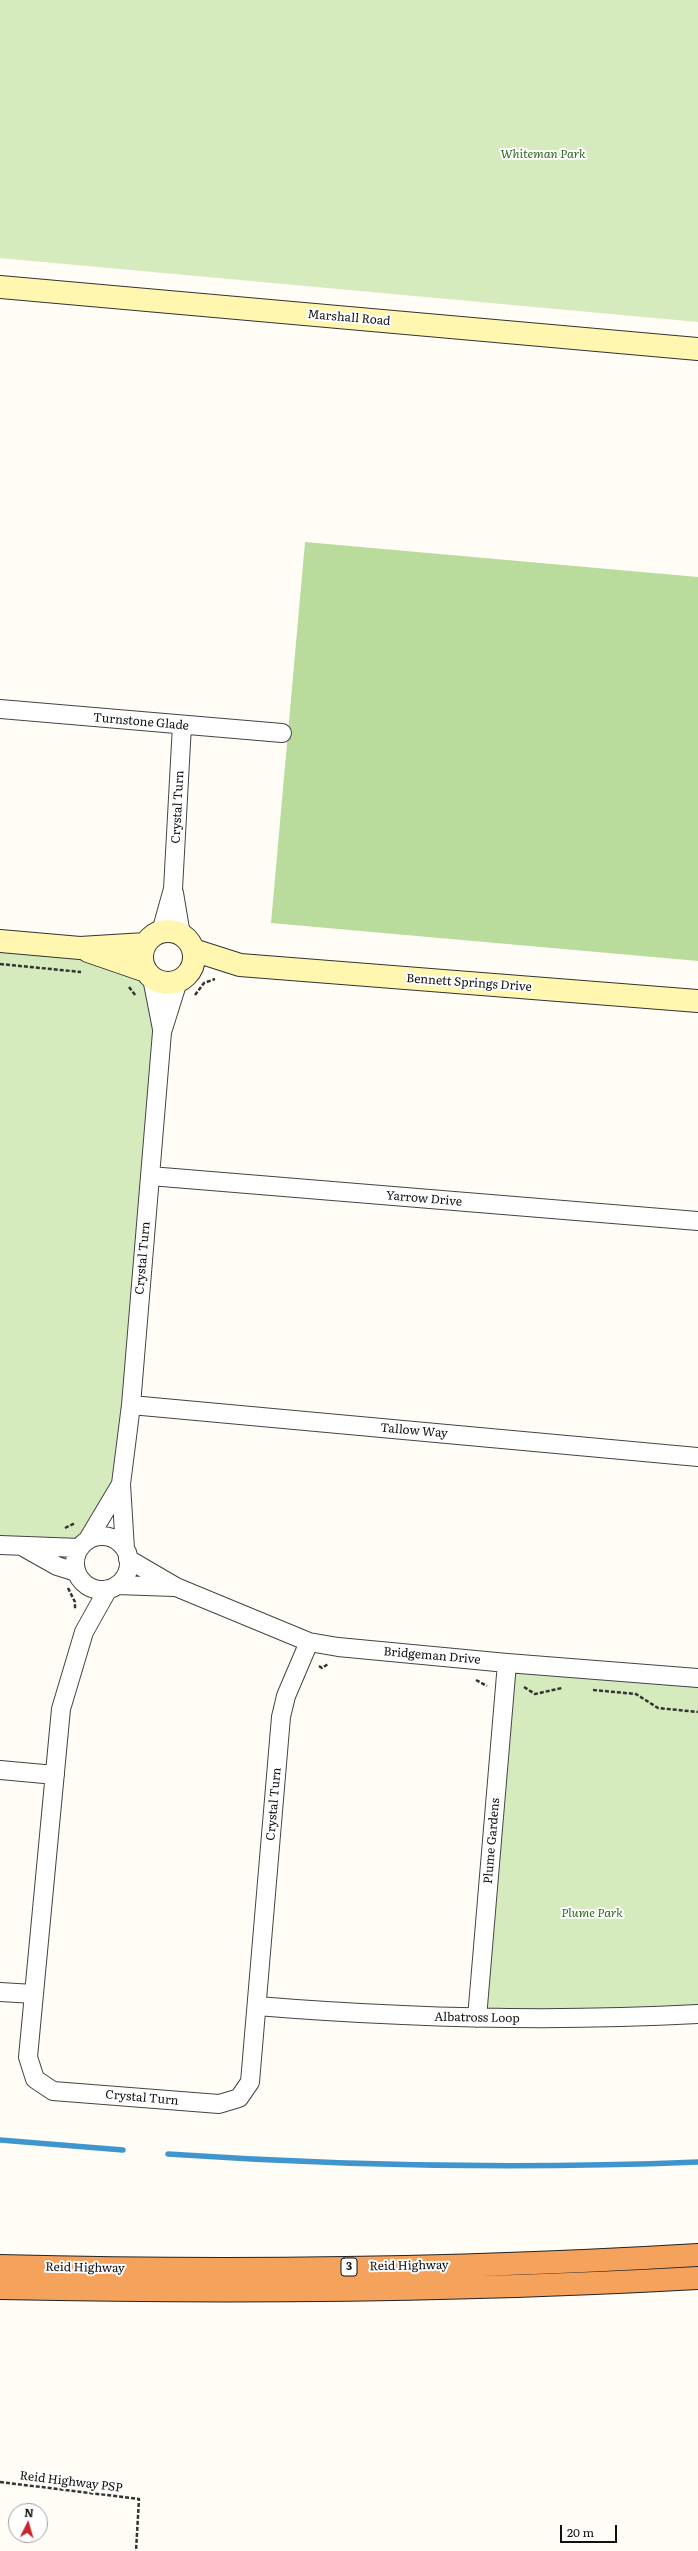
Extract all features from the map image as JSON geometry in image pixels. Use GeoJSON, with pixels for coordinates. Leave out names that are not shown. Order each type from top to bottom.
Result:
{"type":"FeatureCollection","features":[{"type":"Feature","properties":{"kind":"highway","name":"Reid Highway"},"geometry":{"type":"LineString","coordinates":[[0,2266],[198,2269],[541,2265],[698,2255]]}},
{"type":"Feature","properties":{"kind":"highway","name":"Reid Highway"},"geometry":{"type":"LineString","coordinates":[[0,2288],[199,2291],[541,2287],[698,2278]]}},
{"type":"Feature","properties":{"kind":"street","name":"Marshall Road"},"geometry":{"type":"LineString","coordinates":[[0,287],[698,349]]}},
{"type":"Feature","properties":{"kind":"street","name":"Turnstone Glade"},"geometry":{"type":"LineString","coordinates":[[0,709],[282,733]]}},
{"type":"Feature","properties":{"kind":"street","name":"Crystal Turn"},"geometry":{"type":"LineString","coordinates":[[170,940],[182,725]]}},
{"type":"Feature","properties":{"kind":"street","name":"Bennett Springs Drive"},"geometry":{"type":"LineString","coordinates":[[0,941],[80,948],[170,940],[240,966],[698,1000]]}},
{"type":"Feature","properties":{"kind":"street"},"geometry":{"type":"LineString","coordinates":[[170,940],[194,960],[182,979],[160,982],[149,974],[142,954],[170,940]]}},
{"type":"Feature","properties":{"kind":"street","name":"Bennett Springs Drive"},"geometry":{"type":"LineString","coordinates":[[80,948],[149,974]]}},
{"type":"Feature","properties":{"kind":"street","name":"Bennett Springs Drive"},"geometry":{"type":"LineString","coordinates":[[182,979],[240,966]]}},
{"type":"Feature","properties":{"kind":"street","name":"Crystal Turn"},"geometry":{"type":"LineString","coordinates":[[149,974],[162,1032]]}},
{"type":"Feature","properties":{"kind":"street","name":"Crystal Turn"},"geometry":{"type":"LineString","coordinates":[[121,1484],[131,1405],[162,1032],[182,979]]}},
{"type":"Feature","properties":{"kind":"street","name":"Yarrow Drive"},"geometry":{"type":"LineString","coordinates":[[150,1176],[698,1221]]}},
{"type":"Feature","properties":{"kind":"street","name":"Tallow Way"},"geometry":{"type":"LineString","coordinates":[[131,1405],[698,1457]]}},
{"type":"Feature","properties":{"kind":"street"},"geometry":{"type":"LineString","coordinates":[[76,1572],[75,1559],[121,1484]]}},
{"type":"Feature","properties":{"kind":"street"},"geometry":{"type":"LineString","coordinates":[[84,1632],[112,1587],[127,1574],[121,1484]]}},
{"type":"Feature","properties":{"kind":"street"},"geometry":{"type":"LineString","coordinates":[[0,1545],[22,1547],[84,1544],[104,1536],[112,1538],[126,1554],[176,1587]]}},
{"type":"Feature","properties":{"kind":"street"},"geometry":{"type":"LineString","coordinates":[[22,1547],[57,1566],[76,1572],[88,1586],[84,1632]]}},
{"type":"Feature","properties":{"kind":"street"},"geometry":{"type":"LineString","coordinates":[[88,1586],[176,1587]]}},
{"type":"Feature","properties":{"kind":"street","name":"Bridgeman Drive"},"geometry":{"type":"LineString","coordinates":[[176,1587],[309,1642],[338,1647],[507,1663],[698,1678]]}},
{"type":"Feature","properties":{"kind":"street","name":"Crystal Turn"},"geometry":{"type":"LineString","coordinates":[[84,1632],[61,1709],[28,2057],[35,2079],[53,2091],[219,2104],[239,2098],[250,2082],[281,1717],[286,1696],[309,1642]]}},
{"type":"Feature","properties":{"kind":"street","name":"Plume Gardens"},"geometry":{"type":"LineString","coordinates":[[476,2018],[507,1663]]}},
{"type":"Feature","properties":{"kind":"street"},"geometry":{"type":"LineString","coordinates":[[0,1770],[55,1775]]}},
{"type":"Feature","properties":{"kind":"street"},"geometry":{"type":"LineString","coordinates":[[0,1992],[34,1994]]}},
{"type":"Feature","properties":{"kind":"street","name":"Albatross Loop"},"geometry":{"type":"LineString","coordinates":[[257,2006],[384,2016],[476,2018],[604,2019],[698,2014]]}},
{"type":"Feature","properties":{"kind":"path"},"geometry":{"type":"LineString","coordinates":[[0,964],[89,972]]}},
{"type":"Feature","properties":{"kind":"path"},"geometry":{"type":"LineString","coordinates":[[124,982],[138,1000]]}},
{"type":"Feature","properties":{"kind":"path"},"geometry":{"type":"LineString","coordinates":[[61,1530],[79,1521]]}},
{"type":"Feature","properties":{"kind":"path"},"geometry":{"type":"LineString","coordinates":[[523,1687],[535,1694],[560,1688],[567,1688]]}},
{"type":"Feature","properties":{"kind":"path"},"geometry":{"type":"LineString","coordinates":[[590,1690],[636,1694],[658,1708],[698,1712]]}},
{"type":"Feature","properties":{"kind":"path","name":"Reid Highway PSP"},"geometry":{"type":"LineString","coordinates":[[0,2482],[139,2499],[136,2551]]}},
{"type":"Feature","properties":{"kind":"green space","name":"Whiteman Park"},"geometry":{"type":"Polygon","coordinates":[[[0,0],[698,0],[698,322],[0,258],[0,0]]]}},
{"type":"Feature","properties":{"kind":"green space"},"geometry":{"type":"Polygon","coordinates":[[[305,542],[698,577],[698,961],[271,923],[305,542]]]}},
{"type":"Feature","properties":{"kind":"green space"},"geometry":{"type":"Polygon","coordinates":[[[0,941],[146,971],[162,1032],[121,1484],[87,1541],[0,1545],[0,941]]]}},
{"type":"Feature","properties":{"kind":"green space","name":"Plume Park"},"geometry":{"type":"Polygon","coordinates":[[[507,1663],[698,1678],[698,2014],[477,2018],[507,1663]]]}},
{"type":"Feature","properties":{"kind":"waterway"},"geometry":{"type":"LineString","coordinates":[[0,2140],[123,2150]]}},
{"type":"Feature","properties":{"kind":"waterway"},"geometry":{"type":"LineString","coordinates":[[168,2154],[367,2164],[499,2166],[698,2162]]}}]}
